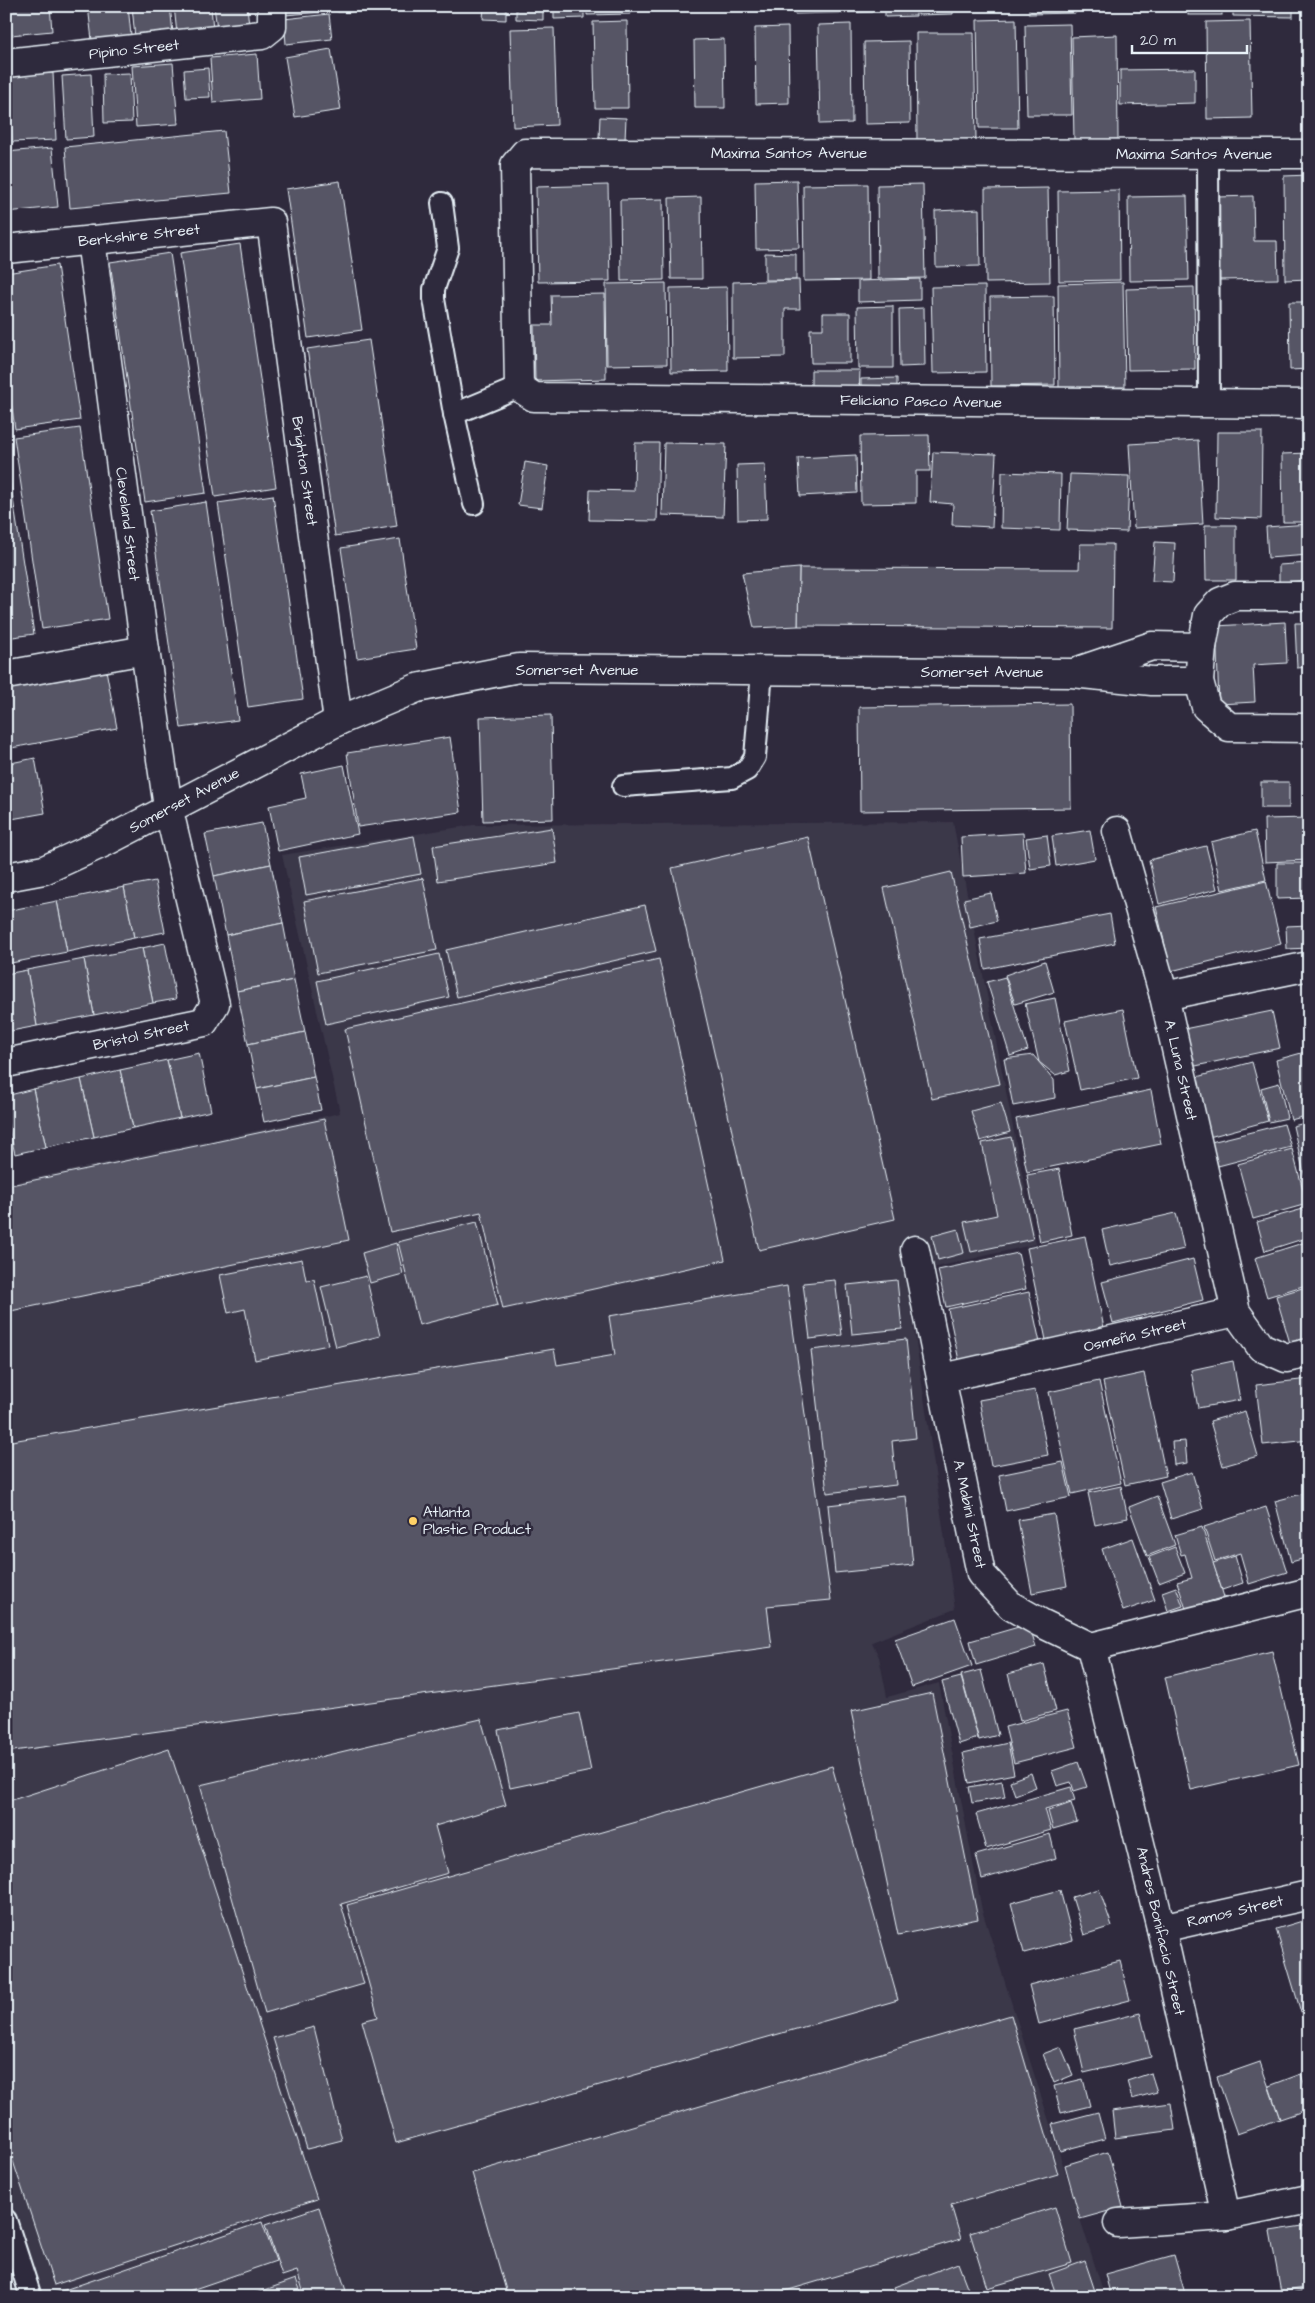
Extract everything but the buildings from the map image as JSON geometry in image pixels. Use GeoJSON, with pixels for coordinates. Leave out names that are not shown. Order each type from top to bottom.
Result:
{"type":"FeatureCollection","features":[{"type":"Feature","properties":{"kind":"street","name":"Pipino Street"},"geometry":{"type":"LineString","coordinates":[[6,63],[262,35],[272,27],[272,6]]}},
{"type":"Feature","properties":{"kind":"street","name":"Maxima Santos Avenue"},"geometry":{"type":"LineString","coordinates":[[527,392],[515,165],[525,153],[1309,154]]}},
{"type":"Feature","properties":{"kind":"street","name":"Berkshire Street"},"geometry":{"type":"LineString","coordinates":[[6,248],[271,222]]}},
{"type":"Feature","properties":{"kind":"street","name":"Brighton Street"},"geometry":{"type":"LineString","coordinates":[[271,222],[338,721]]}},
{"type":"Feature","properties":{"kind":"street","name":"Cleveland Street"},"geometry":{"type":"LineString","coordinates":[[91,240],[144,650],[168,807]]}},
{"type":"Feature","properties":{"kind":"street","name":"Feliciano Pasco Avenue"},"geometry":{"type":"LineString","coordinates":[[527,392],[1309,404]]}},
{"type":"Feature","properties":{"kind":"street"},"geometry":{"type":"LineString","coordinates":[[1309,596],[1235,596],[1220,602],[1208,615],[1202,647],[1199,680],[1206,707],[1229,727],[1309,728]]}},
{"type":"Feature","properties":{"kind":"street","name":"Somerset Avenue"},"geometry":{"type":"LineString","coordinates":[[1072,673],[1152,646],[1202,647]]}},
{"type":"Feature","properties":{"kind":"street"},"geometry":{"type":"LineString","coordinates":[[6,675],[144,650]]}},
{"type":"Feature","properties":{"kind":"street","name":"Somerset Avenue"},"geometry":{"type":"LineString","coordinates":[[6,876],[44,870],[105,842],[168,807],[338,721],[417,688],[519,668],[1072,673],[1152,682],[1199,680]]}},
{"type":"Feature","properties":{"kind":"street","name":"Bristol Street"},"geometry":{"type":"LineString","coordinates":[[6,1064],[204,1022],[215,1004],[168,807]]}},
{"type":"Feature","properties":{"kind":"street","name":"A. Luna Street"},"geometry":{"type":"LineString","coordinates":[[1117,831],[1164,996],[1236,1312]]}},
{"type":"Feature","properties":{"kind":"street"},"geometry":{"type":"LineString","coordinates":[[1164,996],[1309,966]]}},
{"type":"Feature","properties":{"kind":"street","name":"A. Mabini Street"},"geometry":{"type":"LineString","coordinates":[[915,1250],[943,1378],[981,1574],[1011,1606],[1091,1647]]}},
{"type":"Feature","properties":{"kind":"street"},"geometry":{"type":"LineString","coordinates":[[1236,1312],[1260,1347],[1286,1358],[1309,1353]]}},
{"type":"Feature","properties":{"kind":"street","name":"Osmeña Street"},"geometry":{"type":"LineString","coordinates":[[943,1378],[1236,1312]]}},
{"type":"Feature","properties":{"kind":"street"},"geometry":{"type":"LineString","coordinates":[[1091,1647],[1309,1592]]}},
{"type":"Feature","properties":{"kind":"street","name":"Andres Bonifacio Street"},"geometry":{"type":"LineString","coordinates":[[1091,1647],[1162,1928],[1226,2216]]}},
{"type":"Feature","properties":{"kind":"street","name":"Ramos Street"},"geometry":{"type":"LineString","coordinates":[[1162,1928],[1309,1895]]}},
{"type":"Feature","properties":{"kind":"street"},"geometry":{"type":"LineString","coordinates":[[1118,2223],[1226,2216],[1309,2199]]}},
{"type":"Feature","properties":{"kind":"lane"},"geometry":{"type":"LineString","coordinates":[[1208,154],[1209,403]]}},
{"type":"Feature","properties":{"kind":"lane"},"geometry":{"type":"LineString","coordinates":[[442,203],[448,248],[434,294],[454,414],[474,504]]}},
{"type":"Feature","properties":{"kind":"lane"},"geometry":{"type":"LineString","coordinates":[[454,414],[527,392]]}},
{"type":"Feature","properties":{"kind":"lane"},"geometry":{"type":"LineString","coordinates":[[623,786],[732,778],[747,770],[755,757],[762,670]]}},
{"type":"Feature","properties":{"kind":"lane"},"geometry":{"type":"LineString","coordinates":[[6,2220],[31,2297]]}},
{"type":"Feature","properties":{"kind":"shaded area"},"geometry":{"type":"Polygon","coordinates":[[[953,822],[1036,1244],[906,1274],[955,1609],[872,1642],[879,1657],[887,1697],[939,1683],[982,1910],[1105,2297],[6,2297],[6,1184],[340,1113],[282,855],[473,825],[953,822]]]}},
{"type":"Feature","properties":{"kind":"place","name":"Atlanta Plastic Product"},"geometry":{"type":"Point","coordinates":[413,1521]}}]}
